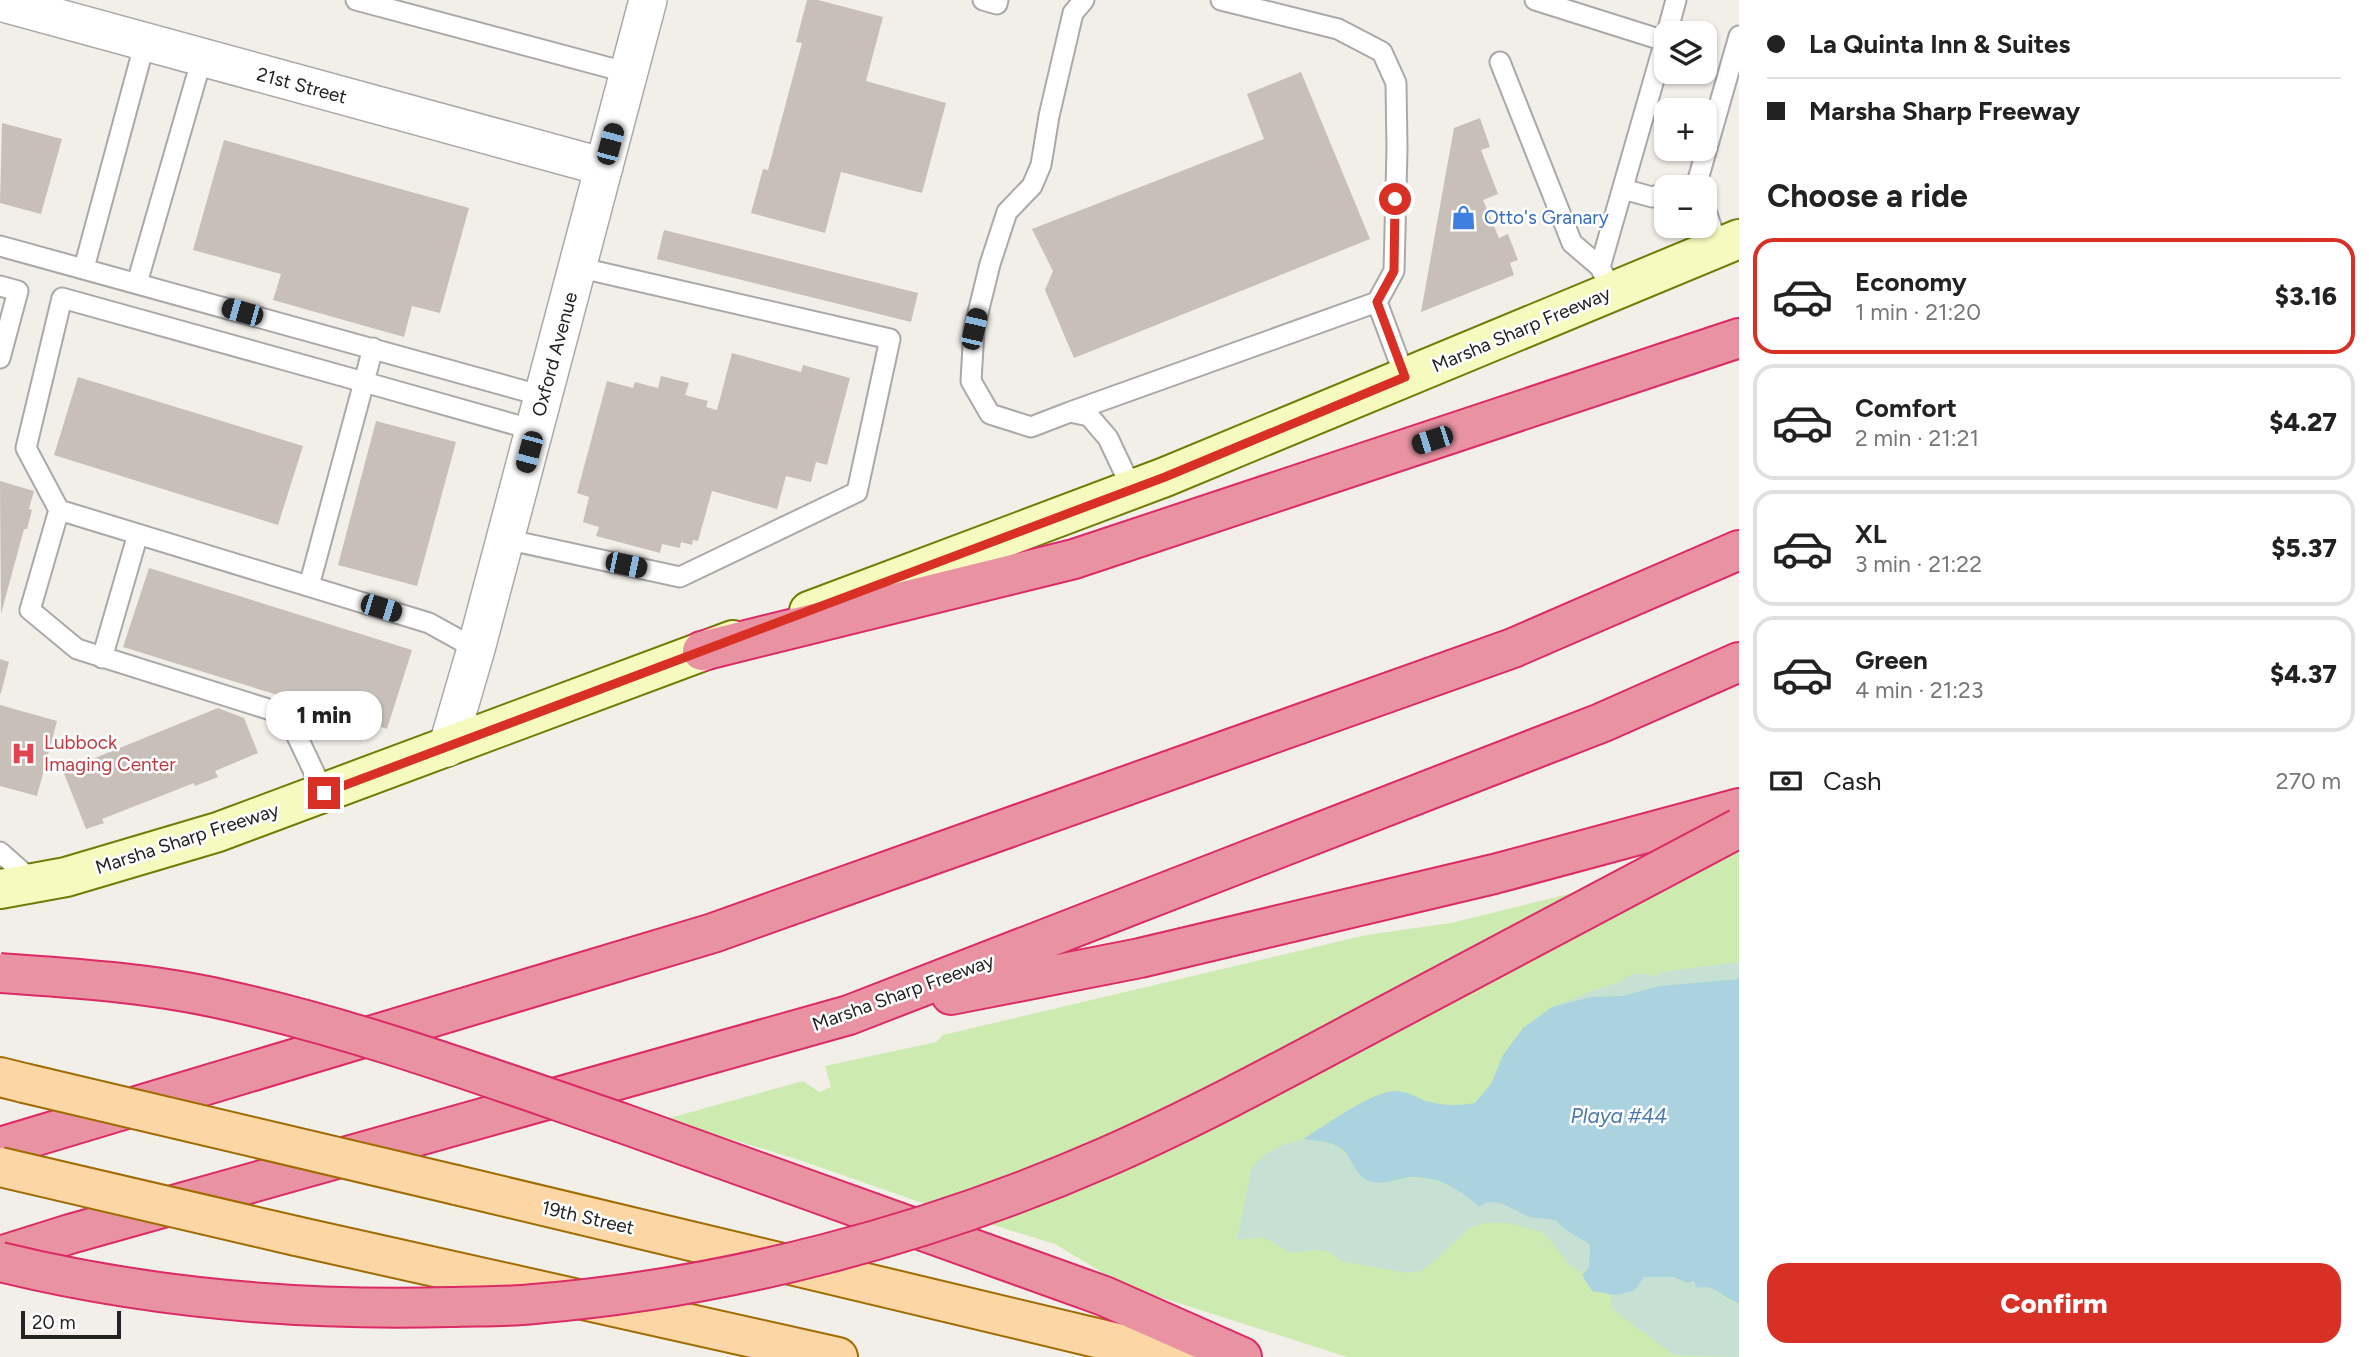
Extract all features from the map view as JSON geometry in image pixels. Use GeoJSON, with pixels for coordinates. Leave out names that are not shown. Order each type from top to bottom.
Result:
{"type":"FeatureCollection","features":[{"type":"Feature","properties":{"kind":"highway"},"geometry":{"type":"LineString","coordinates":[[702,651],[1074,559],[1739,338]]}},
{"type":"Feature","properties":{"kind":"highway"},"geometry":{"type":"LineString","coordinates":[[6,1149],[713,933],[1513,648],[1739,550]]}},
{"type":"Feature","properties":{"kind":"highway","name":"Marsha Sharp Freeway"},"geometry":{"type":"LineString","coordinates":[[0,1256],[849,1015],[1601,723],[1739,662]]}},
{"type":"Feature","properties":{"kind":"highway"},"geometry":{"type":"LineString","coordinates":[[849,1015],[1154,954],[1493,874],[1739,808]]}},
{"type":"Feature","properties":{"kind":"highway"},"geometry":{"type":"LineString","coordinates":[[0,1262],[66,1278],[225,1301],[384,1308],[532,1305],[678,1286],[831,1253],[968,1211],[1105,1158],[1229,1098],[1739,828]]}},
{"type":"Feature","properties":{"kind":"highway"},"geometry":{"type":"LineString","coordinates":[[0,973],[98,980],[219,998],[341,1029],[622,1122],[1104,1296],[1242,1357]]}},
{"type":"Feature","properties":{"kind":"main road","name":"Marsha Sharp Freeway"},"geometry":{"type":"LineString","coordinates":[[17,886],[66,877],[218,832],[447,748],[1132,489],[1405,377],[1606,279],[1728,243]]}},
{"type":"Feature","properties":{"kind":"main road","name":"19th Street"},"geometry":{"type":"LineString","coordinates":[[12,1080],[1176,1357]]}},
{"type":"Feature","properties":{"kind":"main road"},"geometry":{"type":"LineString","coordinates":[[6,1149],[296,1236],[838,1357]]}},
{"type":"Feature","properties":{"kind":"street","name":"Oxford Avenue"},"geometry":{"type":"LineString","coordinates":[[447,748],[476,649],[648,0]]}},
{"type":"Feature","properties":{"kind":"street","name":"21st Street"},"geometry":{"type":"LineString","coordinates":[[13,3],[202,58],[604,167]]}},
{"type":"Feature","properties":{"kind":"lane"},"geometry":{"type":"LineString","coordinates":[[356,0],[629,72]]}},
{"type":"Feature","properties":{"kind":"lane"},"geometry":{"type":"LineString","coordinates":[[983,0],[997,4],[998,0]]}},
{"type":"Feature","properties":{"kind":"lane"},"geometry":{"type":"LineString","coordinates":[[1084,0],[1073,13],[1049,116],[1041,165],[1032,186],[1007,212],[990,264],[974,329],[971,381],[990,414],[1031,426],[1377,302],[1394,271],[1396,83],[1382,52],[1338,29],[1221,0]]}},
{"type":"Feature","properties":{"kind":"lane"},"geometry":{"type":"LineString","coordinates":[[1535,0],[1654,36]]}},
{"type":"Feature","properties":{"kind":"lane"},"geometry":{"type":"LineString","coordinates":[[1670,21],[1676,0]]}},
{"type":"Feature","properties":{"kind":"lane"},"geometry":{"type":"LineString","coordinates":[[1696,175],[1739,36]]}},
{"type":"Feature","properties":{"kind":"lane"},"geometry":{"type":"LineString","coordinates":[[84,268],[145,42]]}},
{"type":"Feature","properties":{"kind":"lane"},"geometry":{"type":"LineString","coordinates":[[116,313],[131,281],[202,58]]}},
{"type":"Feature","properties":{"kind":"lane"},"geometry":{"type":"LineString","coordinates":[[1500,62],[1572,243],[1606,279]]}},
{"type":"Feature","properties":{"kind":"lane"},"geometry":{"type":"LineString","coordinates":[[1606,279],[1623,189],[1654,82]]}},
{"type":"Feature","properties":{"kind":"lane"},"geometry":{"type":"LineString","coordinates":[[1623,189],[1654,196]]}},
{"type":"Feature","properties":{"kind":"lane"},"geometry":{"type":"LineString","coordinates":[[1717,226],[1728,243]]}},
{"type":"Feature","properties":{"kind":"lane"},"geometry":{"type":"LineString","coordinates":[[0,246],[373,348],[539,413]]}},
{"type":"Feature","properties":{"kind":"lane"},"geometry":{"type":"LineString","coordinates":[[505,539],[680,577],[857,492],[890,339],[577,267]]}},
{"type":"Feature","properties":{"kind":"lane"},"geometry":{"type":"LineString","coordinates":[[0,286],[18,291],[0,358]]}},
{"type":"Feature","properties":{"kind":"lane"},"geometry":{"type":"LineString","coordinates":[[476,649],[429,623],[60,510],[26,448],[62,298],[364,382],[539,413]]}},
{"type":"Feature","properties":{"kind":"lane"},"geometry":{"type":"LineString","coordinates":[[1377,302],[1405,377]]}},
{"type":"Feature","properties":{"kind":"lane"},"geometry":{"type":"LineString","coordinates":[[309,586],[373,348]]}},
{"type":"Feature","properties":{"kind":"lane"},"geometry":{"type":"LineString","coordinates":[[1070,412],[1089,416],[1108,438],[1132,489]]}},
{"type":"Feature","properties":{"kind":"lane"},"geometry":{"type":"LineString","coordinates":[[60,510],[30,610],[77,649],[287,715],[324,793]]}},
{"type":"Feature","properties":{"kind":"lane"},"geometry":{"type":"LineString","coordinates":[[102,658],[138,534]]}},
{"type":"Feature","properties":{"kind":"lane"},"geometry":{"type":"LineString","coordinates":[[0,852],[17,886]]}},
{"type":"Feature","properties":{"kind":"green space"},"geometry":{"type":"Polygon","coordinates":[[[1739,852],[1739,1357],[1347,1357],[1125,1286],[1055,1244],[666,1119],[803,1081],[819,1092],[831,1087],[825,1066],[936,1042],[943,1035],[1366,935],[1451,923],[1739,852]]]}},
{"type":"Feature","properties":{"kind":"green space"},"geometry":{"type":"Polygon","coordinates":[[[1739,962],[1739,979],[1659,986],[1623,996],[1591,997],[1552,1007],[1615,984],[1632,974],[1654,976],[1662,972],[1739,962]]]}},
{"type":"Feature","properties":{"kind":"green space"},"geometry":{"type":"Polygon","coordinates":[[[1303,1139],[1333,1145],[1350,1160],[1363,1178],[1398,1181],[1425,1178],[1461,1190],[1478,1207],[1485,1203],[1498,1203],[1530,1217],[1557,1221],[1590,1245],[1589,1267],[1582,1272],[1571,1267],[1543,1232],[1507,1223],[1484,1223],[1470,1228],[1431,1264],[1421,1271],[1407,1273],[1341,1261],[1330,1252],[1312,1250],[1290,1253],[1264,1237],[1237,1240],[1251,1170],[1267,1153],[1303,1139]]]}},
{"type":"Feature","properties":{"kind":"green space"},"geometry":{"type":"Polygon","coordinates":[[[1644,1277],[1673,1277],[1688,1283],[1694,1281],[1711,1288],[1731,1302],[1739,1303],[1739,1357],[1674,1355],[1618,1314],[1612,1307],[1610,1294],[1615,1295],[1644,1277]]]}},
{"type":"Feature","properties":{"kind":"water","name":"Playa #44"},"geometry":{"type":"Polygon","coordinates":[[[1739,979],[1739,1303],[1709,1288],[1697,1288],[1694,1281],[1688,1283],[1673,1277],[1644,1277],[1635,1290],[1615,1295],[1592,1291],[1582,1275],[1589,1267],[1590,1245],[1557,1221],[1530,1217],[1499,1203],[1486,1203],[1479,1207],[1464,1194],[1435,1180],[1415,1177],[1373,1182],[1359,1174],[1340,1148],[1325,1142],[1303,1139],[1361,1103],[1385,1093],[1403,1092],[1444,1105],[1475,1103],[1491,1084],[1503,1055],[1523,1028],[1552,1007],[1591,997],[1623,996],[1659,986],[1739,979]]]}},
{"type":"Feature","properties":{"kind":"building"},"geometry":{"type":"Polygon","coordinates":[[[807,0],[818,0],[883,17],[866,81],[946,103],[922,193],[841,172],[825,233],[751,213],[763,169],[768,170],[802,43],[796,42],[807,0]]]}},
{"type":"Feature","properties":{"kind":"building"},"geometry":{"type":"Polygon","coordinates":[[[1301,72],[1370,239],[1074,358],[1045,290],[1053,271],[1032,229],[1264,139],[1247,94],[1301,72]]]}},
{"type":"Feature","properties":{"kind":"building","name":"Otto's Granary"},"geometry":{"type":"Polygon","coordinates":[[[1480,118],[1490,147],[1481,150],[1498,194],[1483,200],[1499,238],[1508,234],[1518,260],[1510,263],[1514,275],[1421,312],[1454,128],[1480,118]]]}},
{"type":"Feature","properties":{"kind":"building"},"geometry":{"type":"Polygon","coordinates":[[[2,123],[62,139],[41,214],[0,203],[2,123]]]}},
{"type":"Feature","properties":{"kind":"building"},"geometry":{"type":"Polygon","coordinates":[[[224,140],[469,208],[440,313],[412,306],[404,337],[273,300],[281,274],[193,250],[224,140]]]}},
{"type":"Feature","properties":{"kind":"building"},"geometry":{"type":"Polygon","coordinates":[[[664,230],[918,293],[911,322],[657,259],[664,230]]]}},
{"type":"Feature","properties":{"kind":"building"},"geometry":{"type":"Polygon","coordinates":[[[732,353],[801,372],[803,365],[850,378],[827,465],[816,462],[811,482],[786,476],[777,509],[712,491],[698,541],[693,540],[692,545],[681,542],[680,548],[662,544],[660,553],[596,536],[599,527],[583,522],[589,497],[577,493],[607,381],[633,388],[635,382],[658,388],[661,376],[689,383],[685,395],[708,401],[706,407],[717,410],[732,353]]]}},
{"type":"Feature","properties":{"kind":"building"},"geometry":{"type":"Polygon","coordinates":[[[78,377],[303,446],[278,525],[54,455],[78,377]]]}},
{"type":"Feature","properties":{"kind":"building"},"geometry":{"type":"Polygon","coordinates":[[[376,421],[456,442],[417,586],[338,565],[376,421]]]}},
{"type":"Feature","properties":{"kind":"building"},"geometry":{"type":"Polygon","coordinates":[[[0,481],[34,491],[27,529],[24,529],[1,614],[0,481]]]}},
{"type":"Feature","properties":{"kind":"building"},"geometry":{"type":"Polygon","coordinates":[[[149,568],[412,650],[387,729],[123,647],[149,568]]]}},
{"type":"Feature","properties":{"kind":"building"},"geometry":{"type":"Polygon","coordinates":[[[0,659],[9,662],[1,693],[0,693],[0,659]]]}},
{"type":"Feature","properties":{"kind":"building","name":"Lubbock Imaging Center"},"geometry":{"type":"Polygon","coordinates":[[[0,705],[57,721],[37,796],[0,786],[0,705]]]}},
{"type":"Feature","properties":{"kind":"building"},"geometry":{"type":"Polygon","coordinates":[[[218,708],[244,718],[258,753],[215,771],[218,777],[195,786],[194,783],[102,819],[104,823],[86,829],[63,771],[218,708]]]}},
{"type":"Feature","properties":{"kind":"place","name":"Otto's Granary"},"geometry":{"type":"Point","coordinates":[1464,217]}},
{"type":"Feature","properties":{"kind":"place","name":"Lubbock Imaging Center"},"geometry":{"type":"Point","coordinates":[24,753]}},
{"type":"Feature","properties":{"kind":"route"},"geometry":{"type":"LineString","coordinates":[[324,793],[1165,477],[1405,377],[1377,302],[1394,271],[1395,199]]}}]}
